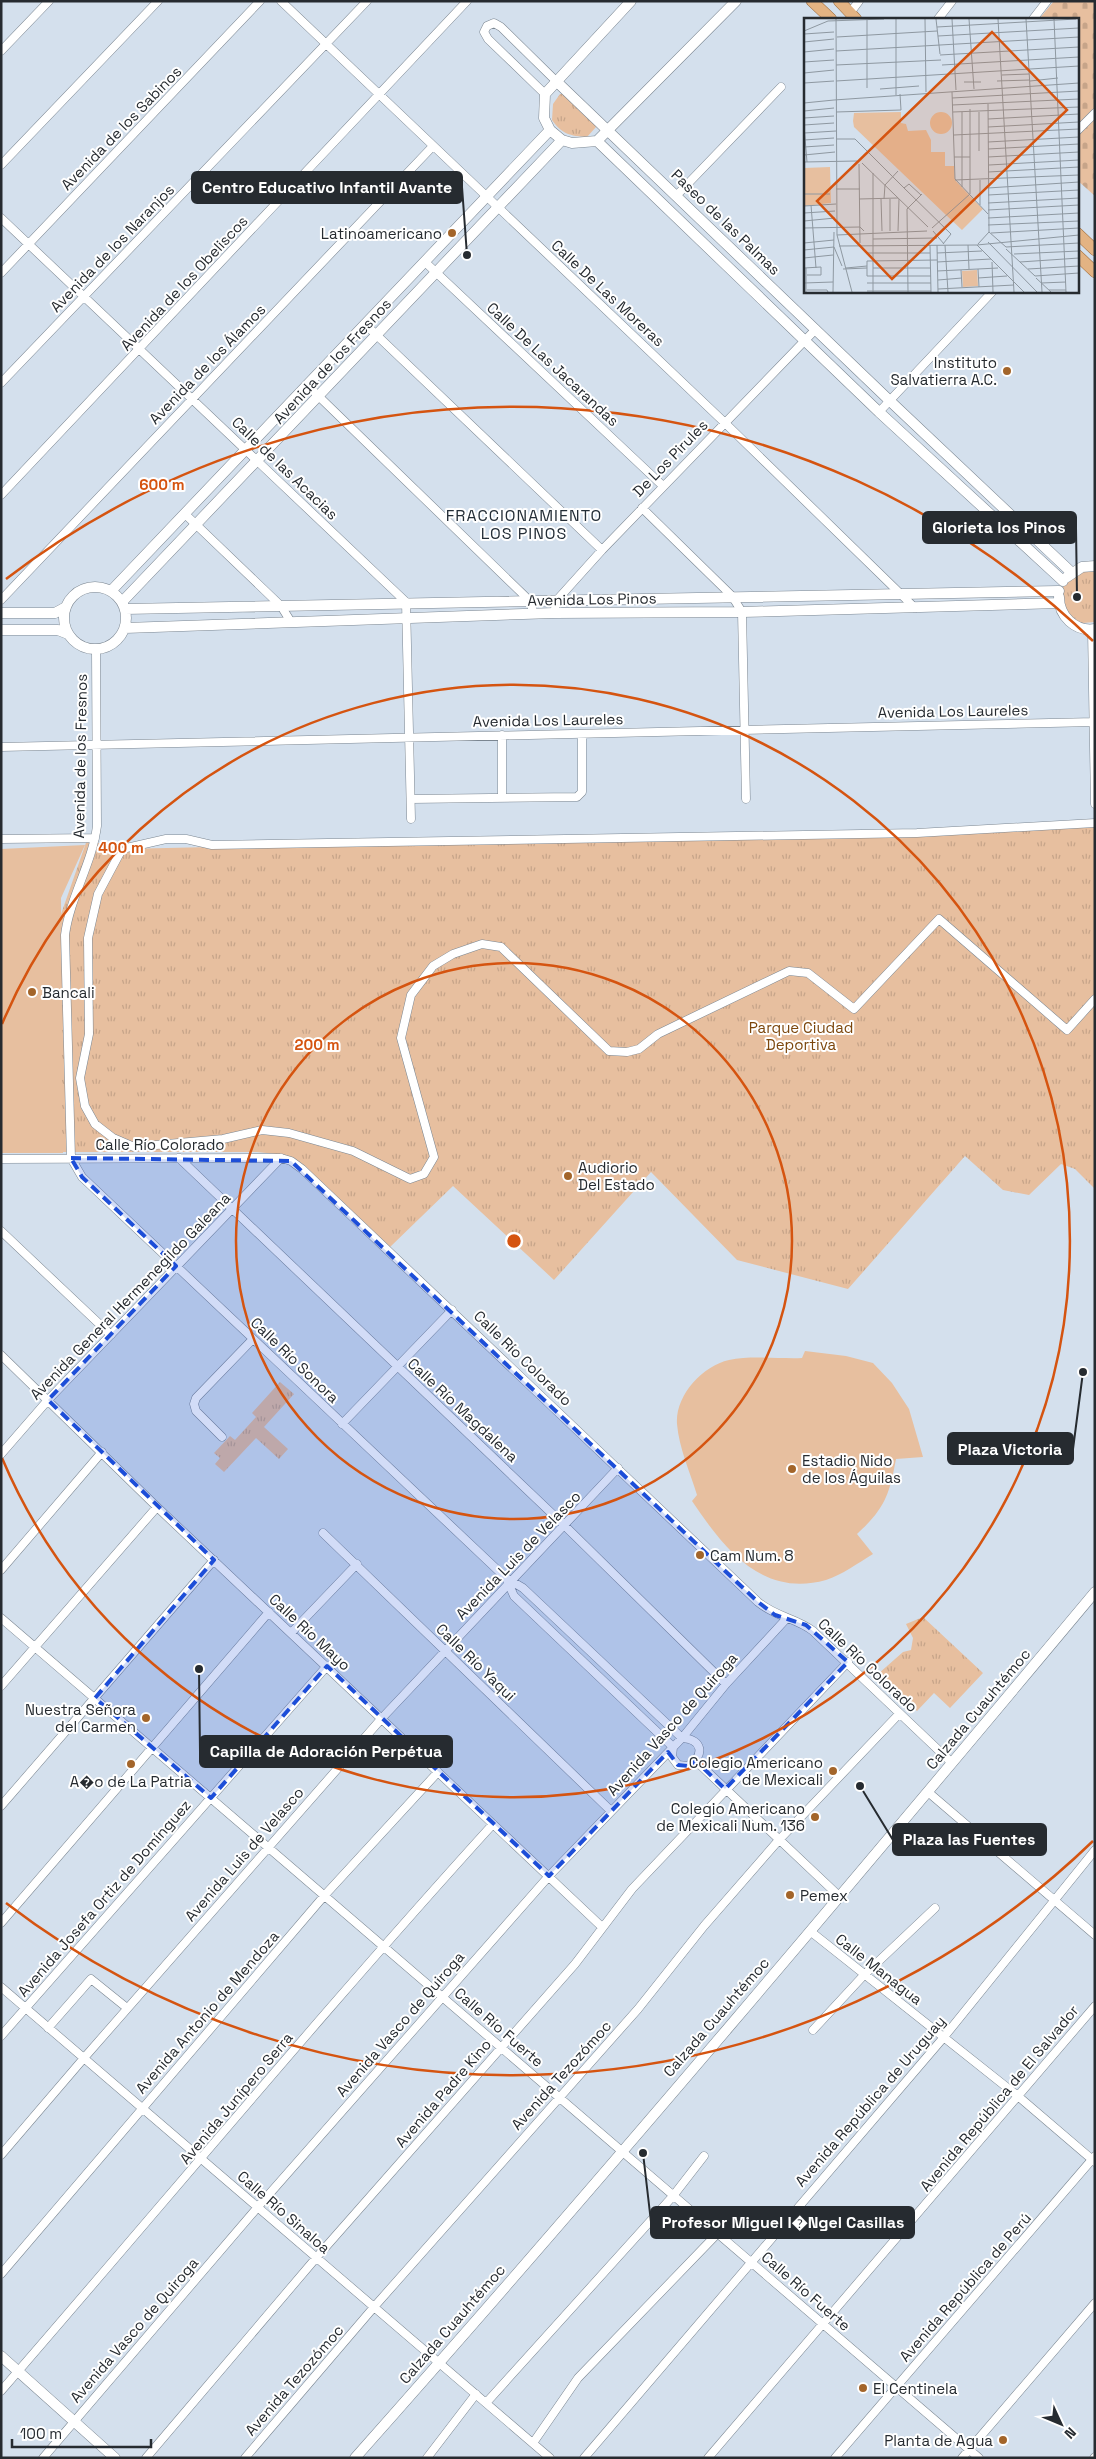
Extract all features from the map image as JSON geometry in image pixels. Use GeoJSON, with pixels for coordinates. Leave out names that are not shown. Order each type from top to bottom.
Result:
{"type":"FeatureCollection","features":[{"type":"Feature","properties":{"kind":"main road"},"geometry":{"type":"LineString","coordinates":[[812,1],[830,18]]}},
{"type":"Feature","properties":{"kind":"main road"},"geometry":{"type":"LineString","coordinates":[[839,1],[853,16]]}},
{"type":"Feature","properties":{"kind":"main road"},"geometry":{"type":"LineString","coordinates":[[1078,234],[1095,250]]}},
{"type":"Feature","properties":{"kind":"main road"},"geometry":{"type":"LineString","coordinates":[[1078,256],[1095,272]]}},
{"type":"Feature","properties":{"kind":"street"},"geometry":{"type":"LineString","coordinates":[[1,51],[49,1]]}},
{"type":"Feature","properties":{"kind":"street"},"geometry":{"type":"LineString","coordinates":[[1,165],[158,1]]}},
{"type":"Feature","properties":{"kind":"street","name":"Avenida de los Sabinos"},"geometry":{"type":"LineString","coordinates":[[1,273],[260,1]]}},
{"type":"Feature","properties":{"kind":"street","name":"Calle De Las Moreras"},"geometry":{"type":"LineString","coordinates":[[281,1],[724,422],[915,608]]}},
{"type":"Feature","properties":{"kind":"street","name":"Avenida de los Naranjos"},"geometry":{"type":"LineString","coordinates":[[1,383],[367,1]]}},
{"type":"Feature","properties":{"kind":"street","name":"Avenida de los Obeliscos"},"geometry":{"type":"LineString","coordinates":[[1,495],[140,350],[467,1]]}},
{"type":"Feature","properties":{"kind":"street"},"geometry":{"type":"LineString","coordinates":[[631,1],[545,94],[544,118],[550,130],[562,140],[583,143],[597,140],[736,1]]}},
{"type":"Feature","properties":{"kind":"street"},"geometry":{"type":"LineString","coordinates":[[853,16],[859,1]]}},
{"type":"Feature","properties":{"kind":"street"},"geometry":{"type":"LineString","coordinates":[[939,18],[952,1]]}},
{"type":"Feature","properties":{"kind":"street"},"geometry":{"type":"LineString","coordinates":[[1034,18],[1047,1]]}},
{"type":"Feature","properties":{"kind":"street"},"geometry":{"type":"LineString","coordinates":[[545,94],[488,39],[484,32],[487,26],[494,23],[500,27],[556,81]]}},
{"type":"Feature","properties":{"kind":"street","name":"Paseo de las Palmas"},"geometry":{"type":"LineString","coordinates":[[556,81],[1071,572]]}},
{"type":"Feature","properties":{"kind":"street"},"geometry":{"type":"LineString","coordinates":[[677,195],[781,87]]}},
{"type":"Feature","properties":{"kind":"street"},"geometry":{"type":"LineString","coordinates":[[1078,130],[1095,113]]}},
{"type":"Feature","properties":{"kind":"street","name":"Avenida de los Fresnos"},"geometry":{"type":"LineString","coordinates":[[111,591],[550,130]]}},
{"type":"Feature","properties":{"kind":"street","name":"Avenida de los Fresnos"},"geometry":{"type":"LineString","coordinates":[[124,605],[196,525],[562,140]]}},
{"type":"Feature","properties":{"kind":"street","name":"Paseo de las Palmas"},"geometry":{"type":"LineString","coordinates":[[597,140],[879,412],[1064,580]]}},
{"type":"Feature","properties":{"kind":"street","name":"Avenida de los Álamos"},"geometry":{"type":"LineString","coordinates":[[1,600],[433,146]]}},
{"type":"Feature","properties":{"kind":"street","name":"Calle de las Acacias"},"geometry":{"type":"LineString","coordinates":[[1,218],[406,602]]}},
{"type":"Feature","properties":{"kind":"street","name":"Calle De Las Jacarandas"},"geometry":{"type":"LineString","coordinates":[[424,262],[663,486]]}},
{"type":"Feature","properties":{"kind":"street"},"geometry":{"type":"LineString","coordinates":[[879,412],[992,292]]}},
{"type":"Feature","properties":{"kind":"street"},"geometry":{"type":"LineString","coordinates":[[366,324],[602,550]]}},
{"type":"Feature","properties":{"kind":"street","name":"De Los Pirules"},"geometry":{"type":"LineString","coordinates":[[554,613],[557,600],[602,550],[816,329]]}},
{"type":"Feature","properties":{"kind":"street"},"geometry":{"type":"LineString","coordinates":[[307,385],[531,602],[533,614]]}},
{"type":"Feature","properties":{"kind":"street"},"geometry":{"type":"LineString","coordinates":[[642,508],[732,596],[742,612],[746,799]]}},
{"type":"Feature","properties":{"kind":"street"},"geometry":{"type":"LineString","coordinates":[[185,514],[281,606],[291,622]]}},
{"type":"Feature","properties":{"kind":"street"},"geometry":{"type":"LineString","coordinates":[[1095,566],[1082,567],[1071,572],[1064,580],[1059,591],[1059,603],[1063,614],[1071,623],[1081,628],[1094,630],[1095,804]]}},
{"type":"Feature","properties":{"kind":"street"},"geometry":{"type":"LineString","coordinates":[[1,630],[58,630],[68,634],[80,646],[96,650],[103,649],[116,641],[125,628],[124,605],[111,591],[94,587],[85,589],[70,599],[66,607],[64,616],[68,634]]}},
{"type":"Feature","properties":{"kind":"street","name":"Avenida Los Pinos"},"geometry":{"type":"LineString","coordinates":[[124,605],[281,606],[406,602],[531,602],[732,596],[902,596],[1059,591]]}},
{"type":"Feature","properties":{"kind":"street"},"geometry":{"type":"LineString","coordinates":[[406,602],[412,819]]}},
{"type":"Feature","properties":{"kind":"street","name":"Avenida Los Pinos"},"geometry":{"type":"LineString","coordinates":[[125,628],[554,613],[742,612],[1059,603]]}},
{"type":"Feature","properties":{"kind":"street"},"geometry":{"type":"LineString","coordinates":[[1,613],[55,613],[66,607]]}},
{"type":"Feature","properties":{"kind":"street","name":"Avenida de los Fresnos"},"geometry":{"type":"LineString","coordinates":[[71,1158],[65,935],[73,900],[95,838],[98,744],[96,650]]}},
{"type":"Feature","properties":{"kind":"street","name":"Avenida Los Laureles"},"geometry":{"type":"LineString","coordinates":[[1,747],[1094,722]]}},
{"type":"Feature","properties":{"kind":"street"},"geometry":{"type":"LineString","coordinates":[[411,799],[577,797],[582,792],[582,734]]}},
{"type":"Feature","properties":{"kind":"street"},"geometry":{"type":"LineString","coordinates":[[502,735],[502,797]]}},
{"type":"Feature","properties":{"kind":"street"},"geometry":{"type":"LineString","coordinates":[[1095,823],[917,833],[318,844],[212,845],[186,839],[166,839],[122,849],[98,894],[88,938],[89,1034],[80,1078],[85,1106],[95,1124],[113,1138],[134,1147],[223,1139],[262,1130],[286,1132],[353,1151],[410,1179],[424,1174],[434,1157],[400,1038],[411,995],[433,966],[453,954],[482,944],[501,947],[609,1051],[627,1052],[639,1049],[658,1034],[789,971],[808,973],[854,1009],[938,919],[1067,1030],[1095,1000]]}},
{"type":"Feature","properties":{"kind":"street"},"geometry":{"type":"LineString","coordinates":[[1,839],[95,838]]}},
{"type":"Feature","properties":{"kind":"street","name":"Calle Río Sonora"},"geometry":{"type":"LineString","coordinates":[[71,1158],[82,1177],[509,1581],[523,1588],[682,1738],[691,1738],[698,1744],[700,1753],[696,1761],[688,1766],[678,1765],[672,1757],[673,1747],[514,1596],[509,1581]]}},
{"type":"Feature","properties":{"kind":"street","name":"Calle Río Magdalena"},"geometry":{"type":"LineString","coordinates":[[179,1158],[231,1210],[565,1526],[726,1684]]}},
{"type":"Feature","properties":{"kind":"street","name":"Calle Río Colorado"},"geometry":{"type":"LineString","coordinates":[[1,1159],[280,1158],[291,1161],[302,1169],[452,1310],[758,1602],[775,1615],[806,1626],[848,1662],[952,1763]]}},
{"type":"Feature","properties":{"kind":"street","name":"Avenida General Hermenegildo Galeana"},"geometry":{"type":"LineString","coordinates":[[1,1454],[48,1400],[280,1158]]}},
{"type":"Feature","properties":{"kind":"street"},"geometry":{"type":"LineString","coordinates":[[1,1230],[111,1335]]}},
{"type":"Feature","properties":{"kind":"street"},"geometry":{"type":"LineString","coordinates":[[342,1424],[452,1310]]}},
{"type":"Feature","properties":{"kind":"street"},"geometry":{"type":"LineString","coordinates":[[222,1437],[196,1411],[194,1404],[196,1398],[253,1339]]}},
{"type":"Feature","properties":{"kind":"street","name":"Calle Río Mayo"},"geometry":{"type":"LineString","coordinates":[[1,1355],[157,1507],[602,1927]]}},
{"type":"Feature","properties":{"kind":"street"},"geometry":{"type":"LineString","coordinates":[[1,1570],[102,1452]]}},
{"type":"Feature","properties":{"kind":"street","name":"Avenida Luis de Velasco"},"geometry":{"type":"LineString","coordinates":[[1,2155],[127,2008],[382,1718],[509,1581],[565,1526],[618,1468]]}},
{"type":"Feature","properties":{"kind":"street"},"geometry":{"type":"LineString","coordinates":[[1,1686],[157,1507]]}},
{"type":"Feature","properties":{"kind":"street","name":"Calle Río Yaqui"},"geometry":{"type":"LineString","coordinates":[[323,1532],[611,1811]]}},
{"type":"Feature","properties":{"kind":"street"},"geometry":{"type":"LineString","coordinates":[[1,1806],[214,1560]]}},
{"type":"Feature","properties":{"kind":"street"},"geometry":{"type":"LineString","coordinates":[[291,1633],[357,1564]]}},
{"type":"Feature","properties":{"kind":"street","name":"Calzada Cuauhtémoc"},"geometry":{"type":"LineString","coordinates":[[355,2458],[810,1931],[1095,1592]]}},
{"type":"Feature","properties":{"kind":"street"},"geometry":{"type":"LineString","coordinates":[[1,1923],[270,1612]]}},
{"type":"Feature","properties":{"kind":"street","name":"Calle Río Fuerte"},"geometry":{"type":"LineString","coordinates":[[1,1618],[979,2458]]}},
{"type":"Feature","properties":{"kind":"street","name":"Avenida Vasco de Quiroga"},"geometry":{"type":"LineString","coordinates":[[43,2458],[257,2208],[549,1876],[682,1738],[726,1684],[787,1618]]}},
{"type":"Feature","properties":{"kind":"street","name":"Avenida Padre Kino"},"geometry":{"type":"LineString","coordinates":[[146,2458],[316,2258],[575,1964],[632,1889],[725,1789],[848,1662]]}},
{"type":"Feature","properties":{"kind":"street","name":"Avenida Josefa Ortiz de Domínguez"},"geometry":{"type":"LineString","coordinates":[[1,2036],[327,1666]]}},
{"type":"Feature","properties":{"kind":"street","name":"Avenida Tezozómoc"},"geometry":{"type":"LineString","coordinates":[[246,2458],[374,2307],[638,2009],[698,1933],[778,1841],[900,1714]]}},
{"type":"Feature","properties":{"kind":"street"},"geometry":{"type":"LineString","coordinates":[[696,1761],[778,1841],[839,1896]]}},
{"type":"Feature","properties":{"kind":"street","name":"Avenida Antonio de Mendoza"},"geometry":{"type":"LineString","coordinates":[[1,2274],[324,1896],[438,1772]]}},
{"type":"Feature","properties":{"kind":"street"},"geometry":{"type":"LineString","coordinates":[[928,1792],[1095,1935]]}},
{"type":"Feature","properties":{"kind":"street","name":"Avenida Junípero Serra"},"geometry":{"type":"LineString","coordinates":[[1,2391],[202,2159],[382,1946],[493,1824]]}},
{"type":"Feature","properties":{"kind":"street","name":"Avenida República de Uruguay"},"geometry":{"type":"LineString","coordinates":[[584,2458],[750,2261],[944,2037],[1095,1850]]}},
{"type":"Feature","properties":{"kind":"street"},"geometry":{"type":"LineString","coordinates":[[813,2030],[864,1975],[935,1908]]}},
{"type":"Feature","properties":{"kind":"street","name":"Calle Managua"},"geometry":{"type":"LineString","coordinates":[[810,1931],[1019,2096],[1094,2159]]}},
{"type":"Feature","properties":{"kind":"street"},"geometry":{"type":"LineString","coordinates":[[48,2028],[91,1979],[127,2008]]}},
{"type":"Feature","properties":{"kind":"street","name":"Calle Río Sinaloa"},"geometry":{"type":"LineString","coordinates":[[1,1987],[550,2458]]}},
{"type":"Feature","properties":{"kind":"street","name":"Avenida República de El Salvador"},"geometry":{"type":"LineString","coordinates":[[708,2458],[1095,2006]]}},
{"type":"Feature","properties":{"kind":"street"},"geometry":{"type":"LineString","coordinates":[[486,2403],[673,2196],[704,2156]]}},
{"type":"Feature","properties":{"kind":"street","name":"Avenida República de Perú"},"geometry":{"type":"LineString","coordinates":[[835,2458],[1094,2159]]}},
{"type":"Feature","properties":{"kind":"street"},"geometry":{"type":"LineString","coordinates":[[533,2443],[578,2378],[717,2234]]}},
{"type":"Feature","properties":{"kind":"street"},"geometry":{"type":"LineString","coordinates":[[962,2458],[1095,2303]]}},
{"type":"Feature","properties":{"kind":"street"},"geometry":{"type":"LineString","coordinates":[[1,2356],[115,2458]]}},
{"type":"Feature","properties":{"kind":"street"},"geometry":{"type":"LineString","coordinates":[[427,2458],[476,2394]]}},
{"type":"Feature","properties":{"kind":"highlighted area"},"geometry":{"type":"Polygon","coordinates":[[[71,1158],[291,1161],[758,1602],[775,1615],[806,1625],[848,1662],[725,1789],[696,1761],[688,1766],[678,1765],[668,1752],[549,1876],[327,1666],[211,1798],[95,1698],[214,1560],[48,1400],[176,1266],[82,1177],[71,1158]]]}},
{"type":"Feature","properties":{"kind":"green space"},"geometry":{"type":"Polygon","coordinates":[[[1054,1],[1095,1],[1095,196],[1078,181],[1078,18],[1040,18],[1054,1]]]}},
{"type":"Feature","properties":{"kind":"green space"},"geometry":{"type":"Polygon","coordinates":[[[560,94],[566,94],[590,116],[596,127],[587,137],[567,133],[552,120],[553,104],[560,94]]]}},
{"type":"Feature","properties":{"kind":"green space"},"geometry":{"type":"Polygon","coordinates":[[[1083,569],[1095,572],[1095,622],[1082,623],[1067,616],[1063,599],[1062,593],[1065,584],[1083,569]]]}},
{"type":"Feature","properties":{"kind":"green space","name":"Parque Ciudad Deportiva"},"geometry":{"type":"Polygon","coordinates":[[[1095,824],[1095,1189],[1075,1169],[1061,1164],[1029,1195],[1003,1190],[965,1156],[848,1289],[737,1260],[651,1172],[554,1280],[453,1186],[389,1248],[285,1155],[257,1152],[60,1152],[60,917],[87,840],[122,849],[1095,824]]]}},
{"type":"Feature","properties":{"kind":"green space","name":"Bancali"},"geometry":{"type":"Polygon","coordinates":[[[85,845],[61,898],[63,1153],[1,1153],[1,849],[85,845]]]}},
{"type":"Feature","properties":{"kind":"green space","name":"Estadio Nido de los Águilas"},"geometry":{"type":"Polygon","coordinates":[[[805,1351],[846,1356],[873,1363],[892,1383],[909,1409],[923,1457],[896,1459],[891,1483],[880,1509],[857,1534],[873,1554],[832,1578],[803,1584],[782,1582],[763,1575],[731,1551],[717,1535],[692,1501],[697,1495],[682,1451],[677,1424],[680,1403],[685,1393],[700,1376],[719,1363],[756,1357],[802,1358],[805,1351]]]}},
{"type":"Feature","properties":{"kind":"green space"},"geometry":{"type":"Polygon","coordinates":[[[280,1382],[294,1394],[264,1427],[288,1449],[279,1459],[256,1438],[224,1472],[215,1464],[220,1458],[214,1453],[230,1436],[235,1440],[256,1417],[252,1413],[280,1382]]]}},
{"type":"Feature","properties":{"kind":"green space"},"geometry":{"type":"Polygon","coordinates":[[[923,1617],[983,1673],[950,1708],[934,1693],[917,1711],[878,1674],[903,1652],[911,1650],[913,1638],[906,1624],[923,1617]]]}},
{"type":"Feature","properties":{"kind":"place","name":"Latinoamericano"},"geometry":{"type":"Point","coordinates":[452,233]}},
{"type":"Feature","properties":{"kind":"place","name":"Centro Educativo Infantil Avante"},"geometry":{"type":"Point","coordinates":[467,255]}},
{"type":"Feature","properties":{"kind":"place","name":"Instituto Salvatierra A.C."},"geometry":{"type":"Point","coordinates":[1007,371]}},
{"type":"Feature","properties":{"kind":"place","name":"Glorieta los Pinos"},"geometry":{"type":"Point","coordinates":[1077,597]}},
{"type":"Feature","properties":{"kind":"place","name":"Bancali"},"geometry":{"type":"Point","coordinates":[32,992]}},
{"type":"Feature","properties":{"kind":"place","name":"Audiorio Del Estado"},"geometry":{"type":"Point","coordinates":[568,1176]}},
{"type":"Feature","properties":{"kind":"place","name":"Plaza Victoria"},"geometry":{"type":"Point","coordinates":[1083,1372]}},
{"type":"Feature","properties":{"kind":"place","name":"Estadio Nido de los Águilas"},"geometry":{"type":"Point","coordinates":[792,1469]}},
{"type":"Feature","properties":{"kind":"place","name":"Cam Num. 8"},"geometry":{"type":"Point","coordinates":[700,1555]}},
{"type":"Feature","properties":{"kind":"place","name":"Capilla de Adoración Perpétua"},"geometry":{"type":"Point","coordinates":[199,1669]}},
{"type":"Feature","properties":{"kind":"place","name":"Nuestra Señora del Carmen"},"geometry":{"type":"Point","coordinates":[146,1718]}},
{"type":"Feature","properties":{"kind":"place","name":"A�o de La Patria"},"geometry":{"type":"Point","coordinates":[131,1764]}},
{"type":"Feature","properties":{"kind":"place","name":"Colegio Americano de Mexicali"},"geometry":{"type":"Point","coordinates":[833,1771]}},
{"type":"Feature","properties":{"kind":"place","name":"Plaza las Fuentes"},"geometry":{"type":"Point","coordinates":[860,1786]}},
{"type":"Feature","properties":{"kind":"place","name":"Colegio Americano de Mexicali Num. 136"},"geometry":{"type":"Point","coordinates":[815,1817]}},
{"type":"Feature","properties":{"kind":"place","name":"Pemex"},"geometry":{"type":"Point","coordinates":[790,1895]}},
{"type":"Feature","properties":{"kind":"place","name":"Profesor Miguel I�Ngel Casillas"},"geometry":{"type":"Point","coordinates":[643,2153]}},
{"type":"Feature","properties":{"kind":"place","name":"El Centinela"},"geometry":{"type":"Point","coordinates":[863,2388]}},
{"type":"Feature","properties":{"kind":"place","name":"Planta de Agua"},"geometry":{"type":"Point","coordinates":[1003,2440]}},
{"type":"Feature","properties":{"kind":"district","name":"FRACCIONAMIENTO LOS PINOS"},"geometry":{"type":"Point","coordinates":[524,524]}}]}
